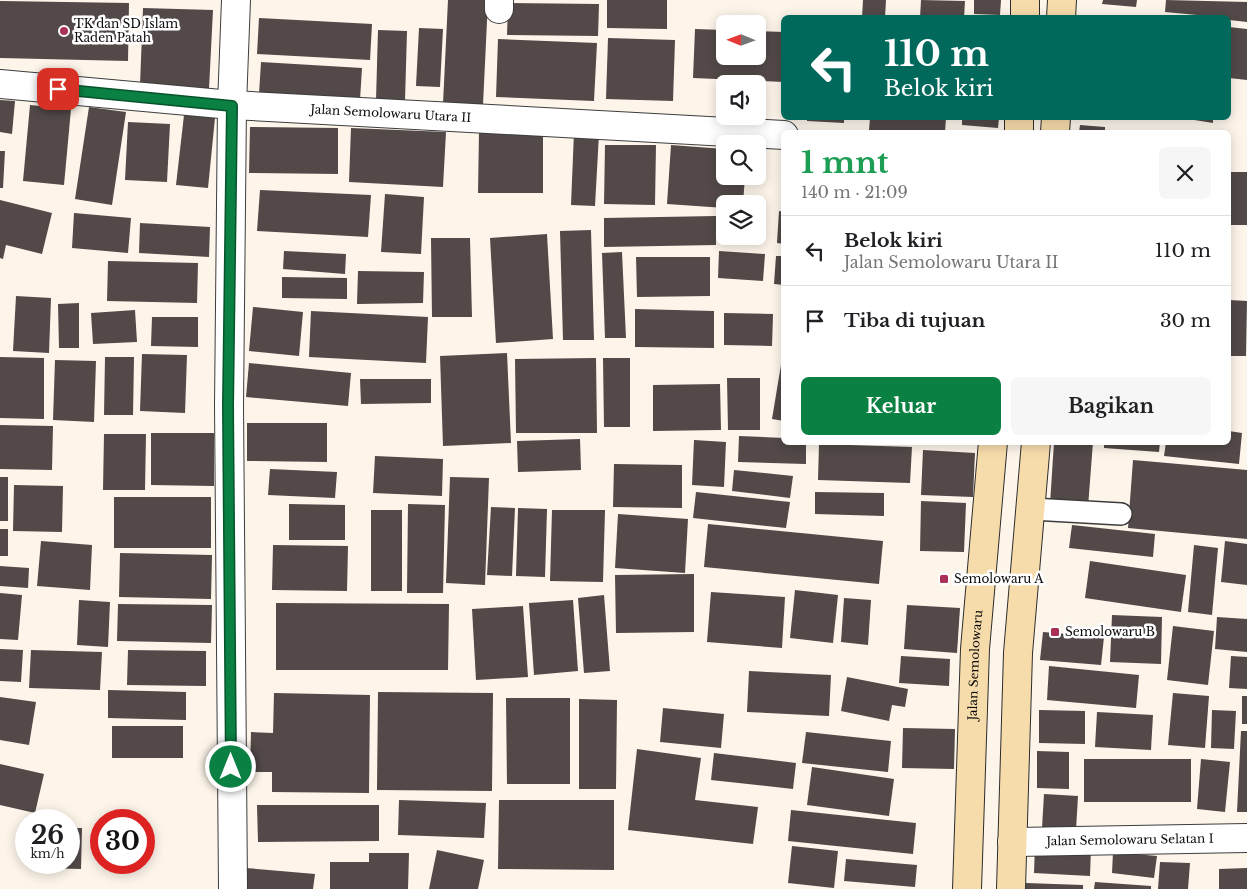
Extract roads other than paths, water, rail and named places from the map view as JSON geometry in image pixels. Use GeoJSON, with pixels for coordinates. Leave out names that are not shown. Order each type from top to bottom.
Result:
{"type":"FeatureCollection","features":[{"type":"Feature","properties":{"kind":"main road"},"geometry":{"type":"LineString","coordinates":[[1024,15],[1026,0]]}},
{"type":"Feature","properties":{"kind":"main road"},"geometry":{"type":"LineString","coordinates":[[1061,15],[1062,0]]}},
{"type":"Feature","properties":{"kind":"main road","name":"Jalan Semolowaru"},"geometry":{"type":"LineString","coordinates":[[967,889],[975,649],[993,445]]}},
{"type":"Feature","properties":{"kind":"main road"},"geometry":{"type":"LineString","coordinates":[[1011,889],[1018,653],[1032,509],[1036,445]]}},
{"type":"Feature","properties":{"kind":"main road"},"geometry":{"type":"LineString","coordinates":[[975,649],[1018,653]]}},
{"type":"Feature","properties":{"kind":"street"},"geometry":{"type":"LineString","coordinates":[[233,889],[228,406],[232,106],[236,0]]}},
{"type":"Feature","properties":{"kind":"street","name":"Jalan Semolowaru Utara II"},"geometry":{"type":"LineString","coordinates":[[0,84],[232,106],[781,134]]}},
{"type":"Feature","properties":{"kind":"street","name":"Jalan Semolowaru Selatan I"},"geometry":{"type":"LineString","coordinates":[[1012,842],[1247,838]]}},
{"type":"Feature","properties":{"kind":"lane"},"geometry":{"type":"LineString","coordinates":[[1032,509],[1121,514]]}},
{"type":"Feature","properties":{"kind":"place","name":"TK dan SD Islam Raden Patah"},"geometry":{"type":"Point","coordinates":[64,31]}},
{"type":"Feature","properties":{"kind":"place","name":"Semolowaru A"},"geometry":{"type":"Point","coordinates":[944,579]}},
{"type":"Feature","properties":{"kind":"place","name":"Semolowaru B"},"geometry":{"type":"Point","coordinates":[1055,632]}}]}
